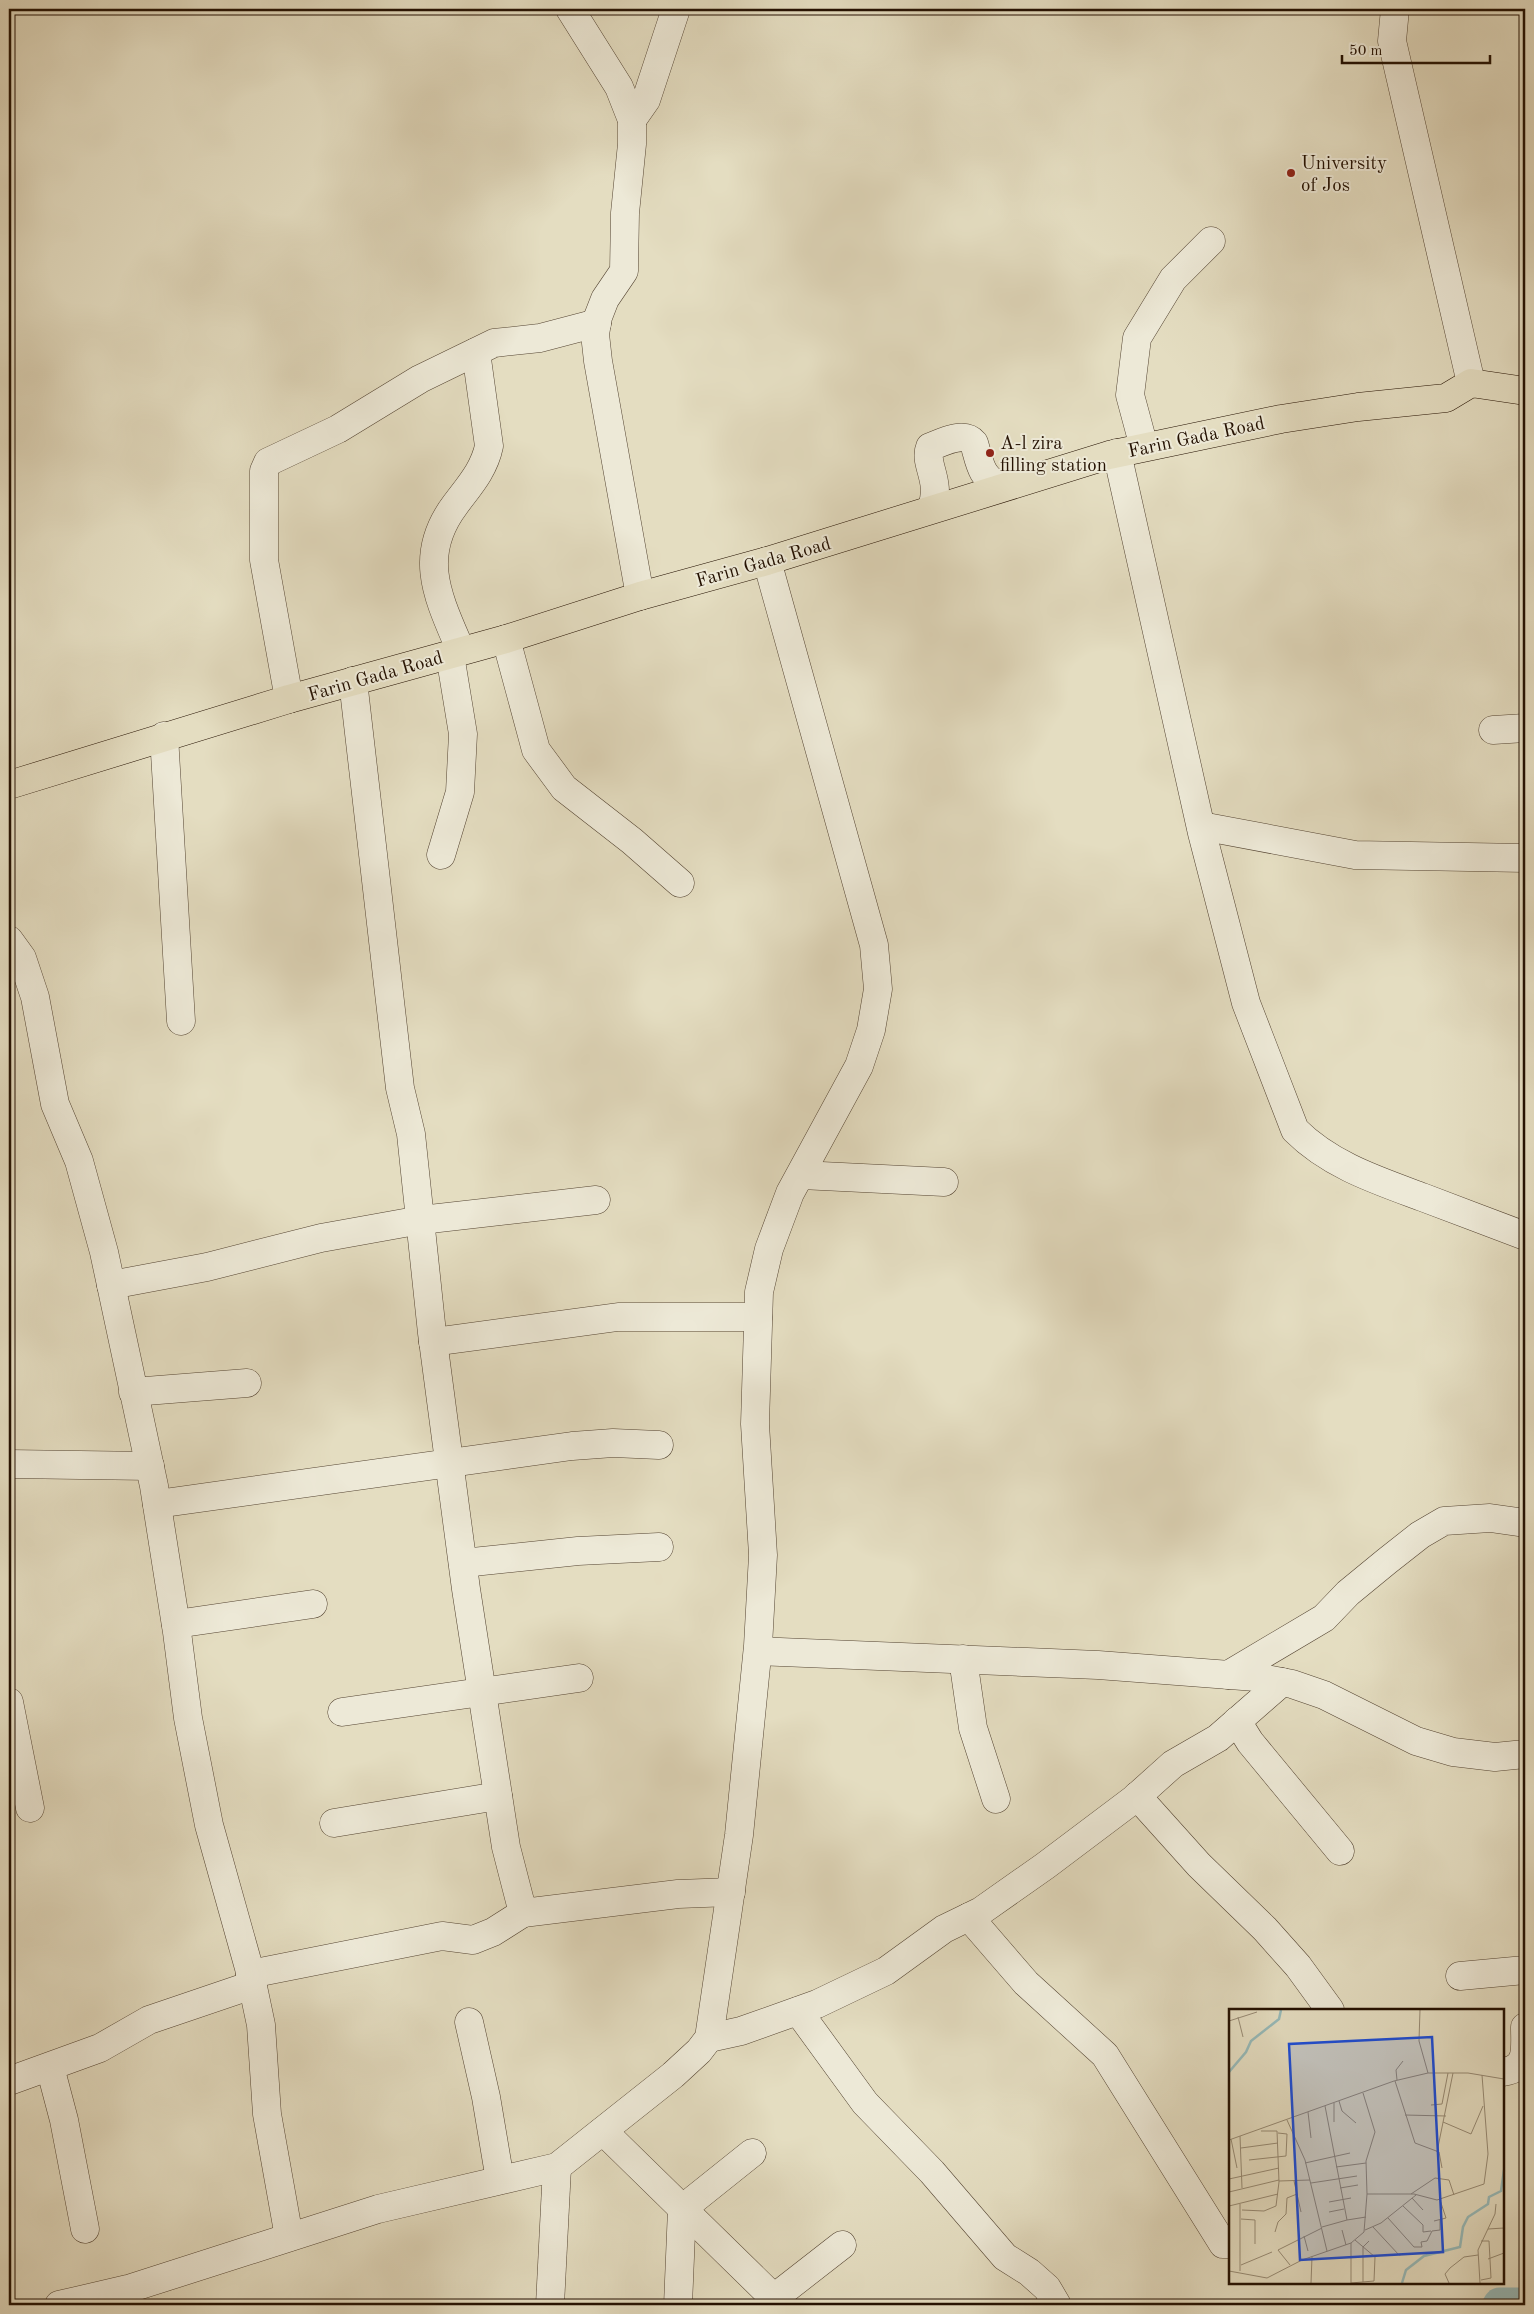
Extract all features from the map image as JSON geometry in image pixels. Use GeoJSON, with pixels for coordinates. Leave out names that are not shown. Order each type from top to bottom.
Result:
{"type":"FeatureCollection","features":[{"type":"Feature","properties":{"kind":"main road"},"geometry":{"type":"LineString","coordinates":[[1471,383],[1525,391]]}},
{"type":"Feature","properties":{"kind":"main road","name":"Farin Gada Road"},"geometry":{"type":"LineString","coordinates":[[9,785],[164,736],[353,680],[455,653],[640,596],[767,561],[1117,453],[1281,419],[1358,407],[1446,398],[1471,383]]}},
{"type":"Feature","properties":{"kind":"street"},"geometry":{"type":"LineString","coordinates":[[570,9],[619,87],[632,120],[632,144],[625,213],[624,270],[605,299],[595,334],[598,361],[640,596]]}},
{"type":"Feature","properties":{"kind":"street"},"geometry":{"type":"LineString","coordinates":[[632,120],[646,100],[676,9]]}},
{"type":"Feature","properties":{"kind":"street"},"geometry":{"type":"LineString","coordinates":[[1395,9],[1392,41],[1471,383]]}},
{"type":"Feature","properties":{"kind":"street"},"geometry":{"type":"LineString","coordinates":[[1144,447],[1130,394],[1137,338],[1174,279],[1211,241]]}},
{"type":"Feature","properties":{"kind":"street"},"geometry":{"type":"LineString","coordinates":[[289,699],[264,560],[264,471],[268,462],[338,429],[420,379],[494,343],[540,338],[597,323]]}},
{"type":"Feature","properties":{"kind":"street"},"geometry":{"type":"LineString","coordinates":[[441,855],[460,792],[463,734],[455,653],[438,596],[433,547],[443,521],[486,462],[489,446],[476,352]]}},
{"type":"Feature","properties":{"kind":"street"},"geometry":{"type":"LineString","coordinates":[[931,509],[936,498],[936,485],[928,453],[930,447],[936,444],[965,436],[971,439],[974,443],[983,474],[988,481],[1000,488]]}},
{"type":"Feature","properties":{"kind":"street"},"geometry":{"type":"LineString","coordinates":[[1117,453],[1201,826],[1246,1003],[1295,1130],[1307,1142],[1328,1157],[1362,1175],[1525,1236]]}},
{"type":"Feature","properties":{"kind":"street"},"geometry":{"type":"LineString","coordinates":[[59,2305],[127,2297],[289,2237],[378,2209],[557,2167],[673,2075],[699,2051],[709,2038],[731,1892],[758,1651],[763,1555],[754,1424],[759,1292],[769,1249],[790,1193],[859,1066],[871,1030],[878,989],[874,945],[767,561]]}},
{"type":"Feature","properties":{"kind":"street"},"geometry":{"type":"LineString","coordinates":[[506,638],[536,750],[564,788],[632,841],[680,883]]}},
{"type":"Feature","properties":{"kind":"street"},"geometry":{"type":"LineString","coordinates":[[353,680],[400,1088],[412,1134],[433,1342],[462,1564],[506,1847],[523,1913]]}},
{"type":"Feature","properties":{"kind":"street"},"geometry":{"type":"LineString","coordinates":[[1493,730],[1525,728]]}},
{"type":"Feature","properties":{"kind":"street"},"geometry":{"type":"LineString","coordinates":[[164,736],[181,1021]]}},
{"type":"Feature","properties":{"kind":"street"},"geometry":{"type":"LineString","coordinates":[[1201,826],[1355,855],[1525,858]]}},
{"type":"Feature","properties":{"kind":"street"},"geometry":{"type":"LineString","coordinates":[[9,940],[22,958],[35,997],[55,1104],[79,1161],[104,1252],[157,1504],[176,1624],[188,1718],[209,1825],[251,1979],[261,2024],[267,2114],[289,2237]]}},
{"type":"Feature","properties":{"kind":"street"},"geometry":{"type":"LineString","coordinates":[[801,1175],[944,1182]]}},
{"type":"Feature","properties":{"kind":"street"},"geometry":{"type":"LineString","coordinates":[[111,1285],[207,1267],[321,1238],[420,1220],[596,1200]]}},
{"type":"Feature","properties":{"kind":"street"},"geometry":{"type":"LineString","coordinates":[[433,1342],[618,1317],[758,1317]]}},
{"type":"Feature","properties":{"kind":"street"},"geometry":{"type":"LineString","coordinates":[[133,1392],[247,1383]]}},
{"type":"Feature","properties":{"kind":"street"},"geometry":{"type":"LineString","coordinates":[[157,1504],[572,1446],[613,1443],[659,1445]]}},
{"type":"Feature","properties":{"kind":"street"},"geometry":{"type":"LineString","coordinates":[[9,1464],[150,1466]]}},
{"type":"Feature","properties":{"kind":"street"},"geometry":{"type":"LineString","coordinates":[[1228,1674],[1324,1618],[1348,1593],[1420,1534],[1444,1521],[1490,1518],[1525,1523]]}},
{"type":"Feature","properties":{"kind":"street"},"geometry":{"type":"LineString","coordinates":[[462,1564],[578,1551],[659,1547]]}},
{"type":"Feature","properties":{"kind":"street"},"geometry":{"type":"LineString","coordinates":[[176,1624],[313,1604]]}},
{"type":"Feature","properties":{"kind":"street"},"geometry":{"type":"LineString","coordinates":[[758,1651],[1098,1665],[1228,1674],[1282,1682],[1324,1695],[1416,1741],[1453,1752],[1495,1757],[1525,1754]]}},
{"type":"Feature","properties":{"kind":"street"},"geometry":{"type":"LineString","coordinates":[[963,1659],[973,1728],[996,1800]]}},
{"type":"Feature","properties":{"kind":"street"},"geometry":{"type":"LineString","coordinates":[[342,1712],[579,1678]]}},
{"type":"Feature","properties":{"kind":"street"},"geometry":{"type":"LineString","coordinates":[[709,2038],[741,2031],[817,2004],[886,1971],[944,1929],[981,1911],[1045,1866],[1137,1796],[1172,1764],[1218,1738],[1282,1682]]}},
{"type":"Feature","properties":{"kind":"street"},"geometry":{"type":"LineString","coordinates":[[9,1702],[30,1808]]}},
{"type":"Feature","properties":{"kind":"street"},"geometry":{"type":"LineString","coordinates":[[1237,1722],[1250,1742],[1340,1851]]}},
{"type":"Feature","properties":{"kind":"street"},"geometry":{"type":"LineString","coordinates":[[334,1823],[498,1796]]}},
{"type":"Feature","properties":{"kind":"street"},"geometry":{"type":"LineString","coordinates":[[1137,1796],[1199,1865],[1265,1929],[1298,1966],[1329,2009]]}},
{"type":"Feature","properties":{"kind":"street"},"geometry":{"type":"LineString","coordinates":[[9,2081],[100,2048],[149,2020],[251,1979],[442,1936],[473,1940],[494,1932],[523,1913],[678,1894],[731,1892]]}},
{"type":"Feature","properties":{"kind":"street"},"geometry":{"type":"LineString","coordinates":[[969,1917],[1026,1983],[1105,2055],[1223,2244],[1229,2244]]}},
{"type":"Feature","properties":{"kind":"street"},"geometry":{"type":"LineString","coordinates":[[1460,1976],[1525,1970]]}},
{"type":"Feature","properties":{"kind":"street"},"geometry":{"type":"LineString","coordinates":[[798,2011],[865,2103],[932,2172],[1005,2256],[1029,2272],[1047,2288],[1057,2305]]}},
{"type":"Feature","properties":{"kind":"street"},"geometry":{"type":"LineString","coordinates":[[469,2022],[486,2097],[500,2180]]}},
{"type":"Feature","properties":{"kind":"street"},"geometry":{"type":"LineString","coordinates":[[1504,2072],[1514,2070],[1523,2060],[1525,2027]]}},
{"type":"Feature","properties":{"kind":"street"},"geometry":{"type":"LineString","coordinates":[[50,2067],[64,2120],[85,2229]]}},
{"type":"Feature","properties":{"kind":"street"},"geometry":{"type":"LineString","coordinates":[[603,2131],[778,2302],[842,2245]]}},
{"type":"Feature","properties":{"kind":"street"},"geometry":{"type":"LineString","coordinates":[[678,2305],[682,2210],[752,2153]]}},
{"type":"Feature","properties":{"kind":"street"},"geometry":{"type":"LineString","coordinates":[[550,2305],[557,2167]]}},
{"type":"Feature","properties":{"kind":"waterway"},"geometry":{"type":"LineString","coordinates":[[1500,2305],[1525,2305]]}},
{"type":"Feature","properties":{"kind":"place","name":"University of Jos"},"geometry":{"type":"Point","coordinates":[1291,173]}},
{"type":"Feature","properties":{"kind":"place","name":"A-l zira filling station"},"geometry":{"type":"Point","coordinates":[990,453]}}]}
